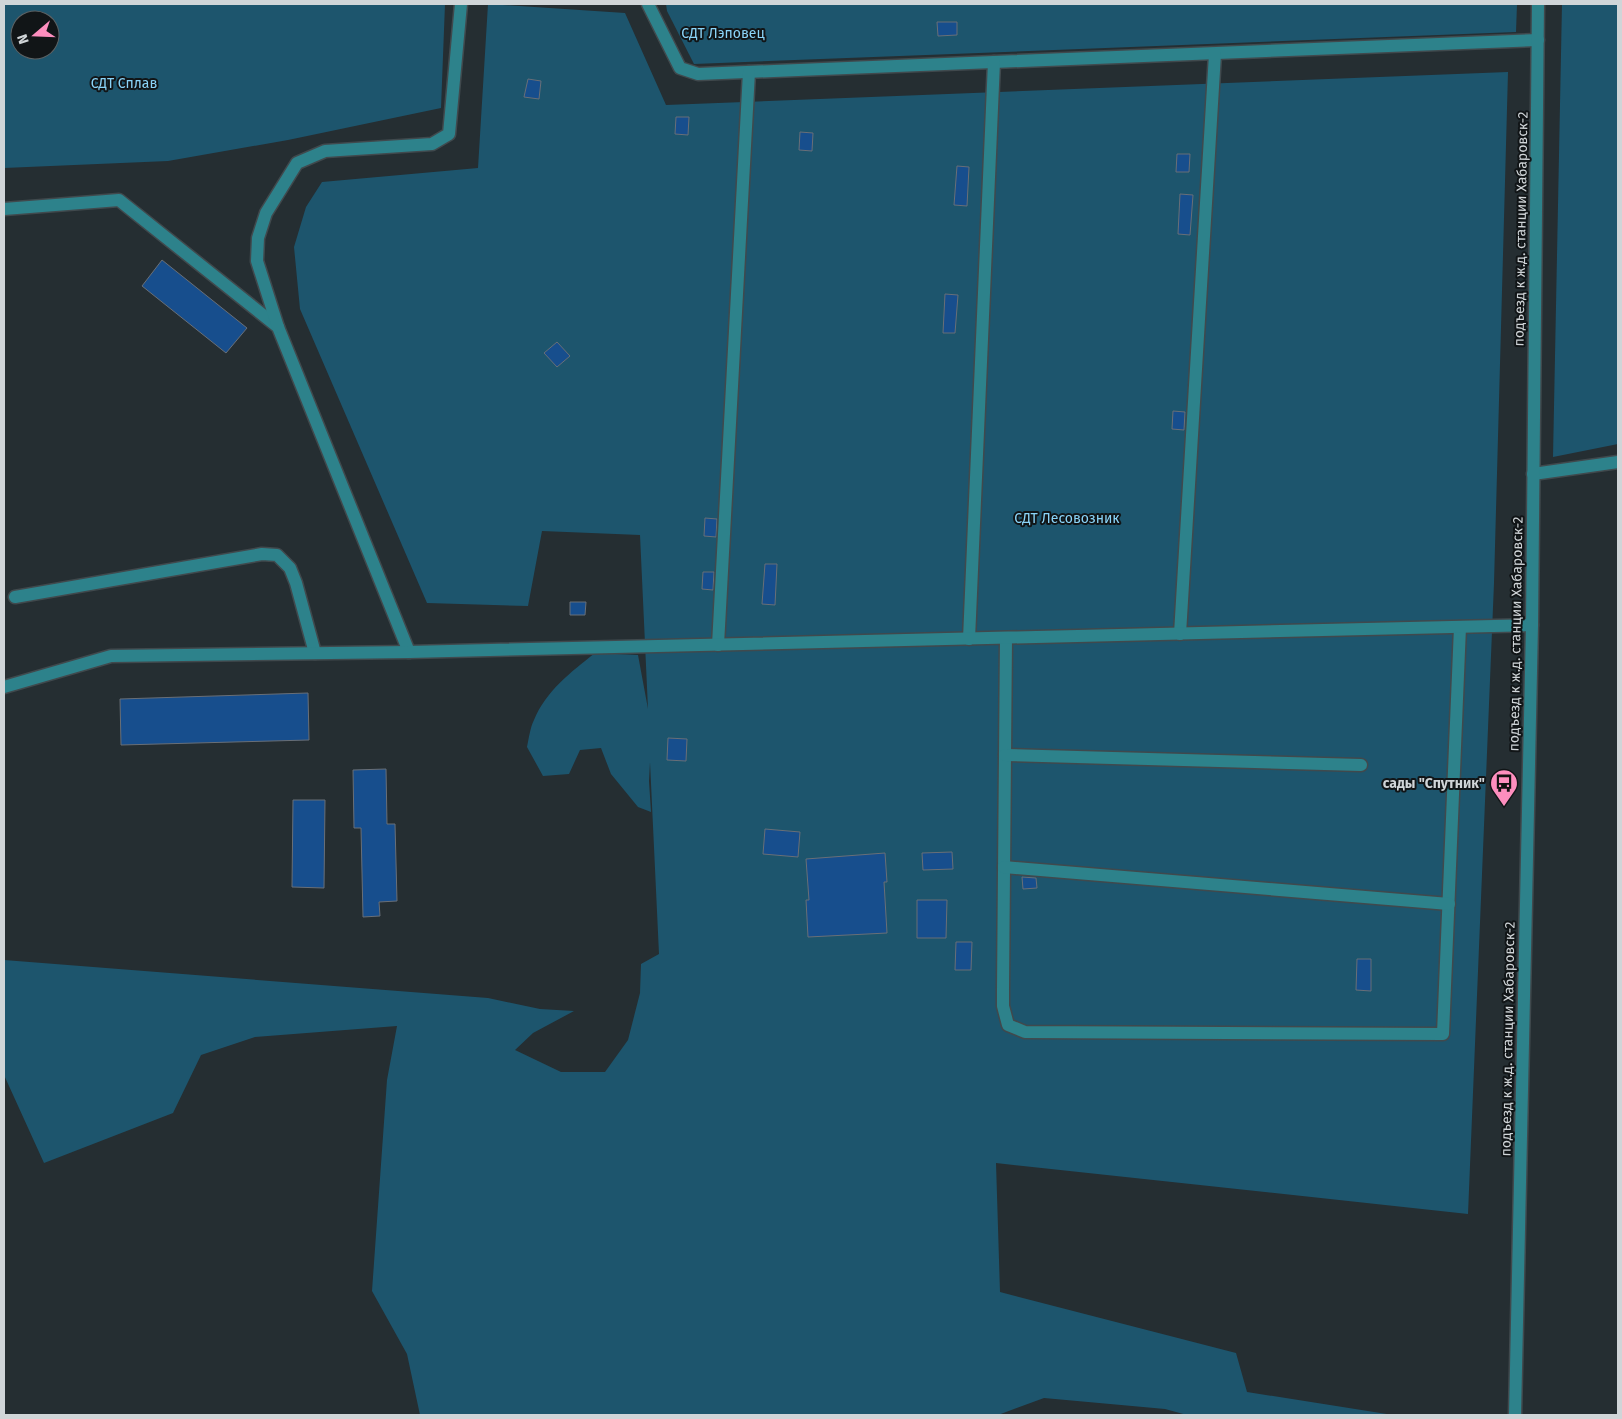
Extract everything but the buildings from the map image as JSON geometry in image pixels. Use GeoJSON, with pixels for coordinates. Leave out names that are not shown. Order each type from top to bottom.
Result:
{"type":"FeatureCollection","features":[{"type":"Feature","properties":{"kind":"street"},"geometry":{"type":"LineString","coordinates":[[409,652],[278,327],[257,262],[258,238],[266,213],[297,163],[325,151],[432,144],[449,134],[461,4]]}},
{"type":"Feature","properties":{"kind":"street"},"geometry":{"type":"LineString","coordinates":[[648,4],[680,68],[698,74],[1538,40]]}},
{"type":"Feature","properties":{"kind":"street","name":"подъезд к ж.д. станции Хабаровск-2"},"geometry":{"type":"LineString","coordinates":[[1515,1415],[1532,625],[1538,4]]}},
{"type":"Feature","properties":{"kind":"street"},"geometry":{"type":"LineString","coordinates":[[1180,634],[1214,54]]}},
{"type":"Feature","properties":{"kind":"street"},"geometry":{"type":"LineString","coordinates":[[969,639],[994,62]]}},
{"type":"Feature","properties":{"kind":"street"},"geometry":{"type":"LineString","coordinates":[[718,645],[749,72]]}},
{"type":"Feature","properties":{"kind":"street"},"geometry":{"type":"LineString","coordinates":[[4,209],[119,200],[278,327]]}},
{"type":"Feature","properties":{"kind":"street"},"geometry":{"type":"LineString","coordinates":[[1534,474],[1618,462]]}},
{"type":"Feature","properties":{"kind":"street"},"geometry":{"type":"LineString","coordinates":[[15,597],[262,554],[278,555],[290,568],[296,583],[315,653]]}},
{"type":"Feature","properties":{"kind":"street"},"geometry":{"type":"LineString","coordinates":[[4,687],[111,656],[409,652],[1532,625]]}},
{"type":"Feature","properties":{"kind":"street"},"geometry":{"type":"LineString","coordinates":[[1006,638],[1003,1006],[1008,1025],[1025,1032],[1443,1034],[1460,627]]}},
{"type":"Feature","properties":{"kind":"street"},"geometry":{"type":"LineString","coordinates":[[1005,755],[1361,765]]}},
{"type":"Feature","properties":{"kind":"street"},"geometry":{"type":"LineString","coordinates":[[1004,867],[1449,904]]}},
{"type":"Feature","properties":{"kind":"green space","name":"СДТ Сплав"},"geometry":{"type":"Polygon","coordinates":[[[4,4],[445,4],[441,108],[288,140],[168,161],[4,168],[4,4]]]}},
{"type":"Feature","properties":{"kind":"green space","name":"СДТ Лесовозник"},"geometry":{"type":"Polygon","coordinates":[[[488,4],[625,13],[666,105],[1508,72],[1494,583],[1468,1214],[996,1163],[1000,1292],[1236,1353],[1247,1392],[1393,1415],[1187,1415],[1165,1409],[1044,1398],[998,1415],[420,1415],[407,1354],[372,1291],[387,1080],[397,1026],[255,1037],[201,1055],[173,1113],[44,1163],[4,1075],[4,960],[488,998],[540,1009],[574,1011],[533,1033],[515,1050],[561,1072],[605,1072],[628,1040],[640,993],[641,964],[659,954],[650,762],[651,812],[638,807],[611,774],[601,748],[580,750],[569,774],[543,776],[527,747],[533,723],[545,700],[568,675],[595,653],[638,655],[648,709],[640,535],[542,531],[528,606],[427,603],[300,309],[294,247],[306,207],[322,182],[478,168],[488,4]]]}},
{"type":"Feature","properties":{"kind":"green space","name":"СДТ Лэповец"},"geometry":{"type":"Polygon","coordinates":[[[666,4],[1517,4],[1516,32],[694,64],[667,11],[666,4]]]}},
{"type":"Feature","properties":{"kind":"green space"},"geometry":{"type":"Polygon","coordinates":[[[1562,4],[1618,4],[1618,444],[1553,457],[1562,4]]]}},
{"type":"Feature","properties":{"kind":"place","name":"сады \"Спутник\""},"geometry":{"type":"Point","coordinates":[1504,807]}}]}
